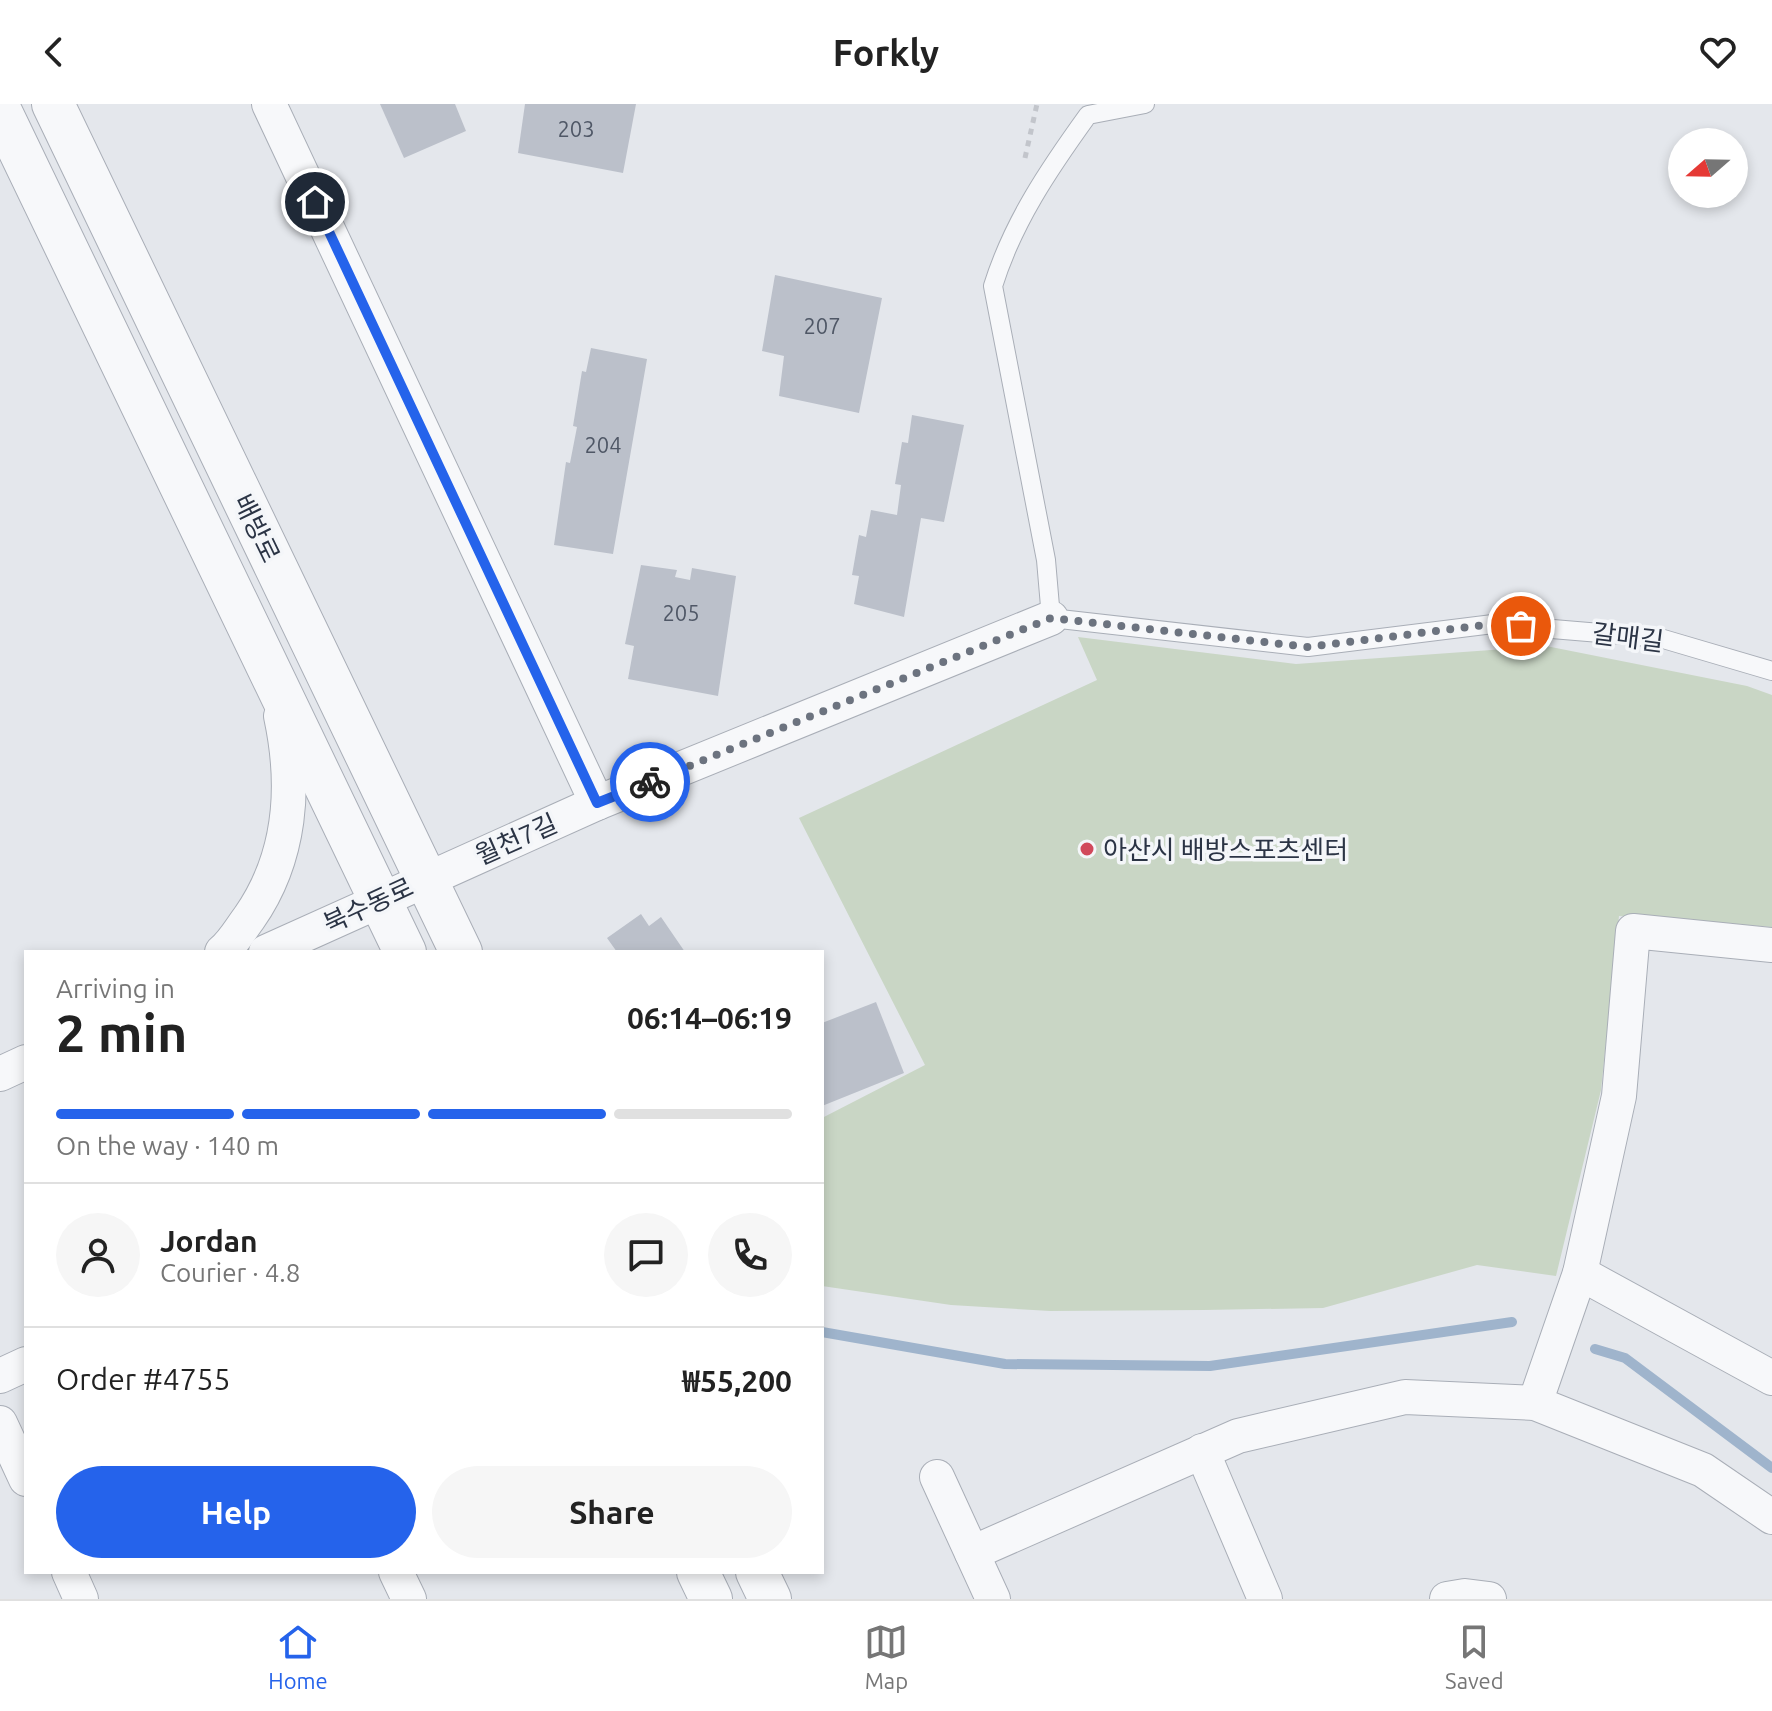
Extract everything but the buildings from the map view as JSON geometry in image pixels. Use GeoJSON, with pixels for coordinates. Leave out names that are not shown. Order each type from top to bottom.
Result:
{"type":"FeatureCollection","features":[{"type":"Feature","properties":{"kind":"street","name":"배방로"},"geometry":{"type":"LineString","coordinates":[[53,104],[460,950]]}},
{"type":"Feature","properties":{"kind":"street"},"geometry":{"type":"LineString","coordinates":[[269,104],[597,803]]}},
{"type":"Feature","properties":{"kind":"street","name":"배방로"},"geometry":{"type":"LineString","coordinates":[[0,110],[404,950]]}},
{"type":"Feature","properties":{"kind":"street","name":"월천7길"},"geometry":{"type":"LineString","coordinates":[[426,879],[597,803],[1051,618]]}},
{"type":"Feature","properties":{"kind":"street"},"geometry":{"type":"LineString","coordinates":[[224,950],[269,890],[287,827],[289,754],[272,672]]}},
{"type":"Feature","properties":{"kind":"street","name":"북수동로"},"geometry":{"type":"LineString","coordinates":[[270,950],[426,879]]}},
{"type":"Feature","properties":{"kind":"street"},"geometry":{"type":"LineString","coordinates":[[1535,1403],[1580,1273],[1619,1096],[1633,931],[1772,945]]}},
{"type":"Feature","properties":{"kind":"street"},"geometry":{"type":"LineString","coordinates":[[0,1074],[24,1063]]}},
{"type":"Feature","properties":{"kind":"street"},"geometry":{"type":"LineString","coordinates":[[1580,1273],[1772,1378]]}},
{"type":"Feature","properties":{"kind":"street"},"geometry":{"type":"LineString","coordinates":[[0,1376],[24,1365]]}},
{"type":"Feature","properties":{"kind":"street"},"geometry":{"type":"LineString","coordinates":[[972,1553],[1238,1436],[1405,1397],[1535,1403],[1703,1470],[1772,1517]]}},
{"type":"Feature","properties":{"kind":"street"},"geometry":{"type":"LineString","coordinates":[[0,1423],[24,1475]]}},
{"type":"Feature","properties":{"kind":"street"},"geometry":{"type":"LineString","coordinates":[[1202,1451],[1265,1599]]}},
{"type":"Feature","properties":{"kind":"street"},"geometry":{"type":"LineString","coordinates":[[937,1477],[993,1599]]}},
{"type":"Feature","properties":{"kind":"street"},"geometry":{"type":"LineString","coordinates":[[70,1574],[81,1599]]}},
{"type":"Feature","properties":{"kind":"street"},"geometry":{"type":"LineString","coordinates":[[397,1574],[409,1599]]}},
{"type":"Feature","properties":{"kind":"street"},"geometry":{"type":"LineString","coordinates":[[699,1574],[711,1599]]}},
{"type":"Feature","properties":{"kind":"street"},"geometry":{"type":"LineString","coordinates":[[758,1574],[770,1599]]}},
{"type":"Feature","properties":{"kind":"street"},"geometry":{"type":"LineString","coordinates":[[1447,1599],[1465,1596],[1489,1599]]}},
{"type":"Feature","properties":{"kind":"lane"},"geometry":{"type":"LineString","coordinates":[[1051,618],[1046,560],[993,286],[1002,257],[1037,187],[1088,115],[1145,104]]}},
{"type":"Feature","properties":{"kind":"lane","name":"갈매길"},"geometry":{"type":"LineString","coordinates":[[1051,618],[1308,647],[1493,624],[1660,638],[1772,671]]}},
{"type":"Feature","properties":{"kind":"green space"},"geometry":{"type":"Polygon","coordinates":[[[1078,637],[1296,664],[1546,646],[1747,686],[1772,695],[1772,927],[1619,916],[1601,1090],[1556,1276],[1477,1265],[1323,1308],[1204,1310],[1050,1311],[951,1305],[824,1286],[824,1117],[925,1065],[799,818],[1097,680],[1078,637]]]}},
{"type":"Feature","properties":{"kind":"waterway"},"geometry":{"type":"LineString","coordinates":[[824,1332],[1005,1364],[1210,1366],[1512,1322]]}},
{"type":"Feature","properties":{"kind":"waterway"},"geometry":{"type":"LineString","coordinates":[[1595,1349],[1625,1358],[1772,1468]]}},
{"type":"Feature","properties":{"kind":"way so far"},"geometry":{"type":"LineString","coordinates":[[650,782],[1051,618],[1308,647],[1410,637],[1493,624],[1521,626]]}},
{"type":"Feature","properties":{"kind":"place","name":"아산시 배방스포츠센터"},"geometry":{"type":"Point","coordinates":[1087,849]}},
{"type":"Feature","properties":{"kind":"route"},"geometry":{"type":"LineString","coordinates":[[315,202],[597,803],[650,782]]}}]}
